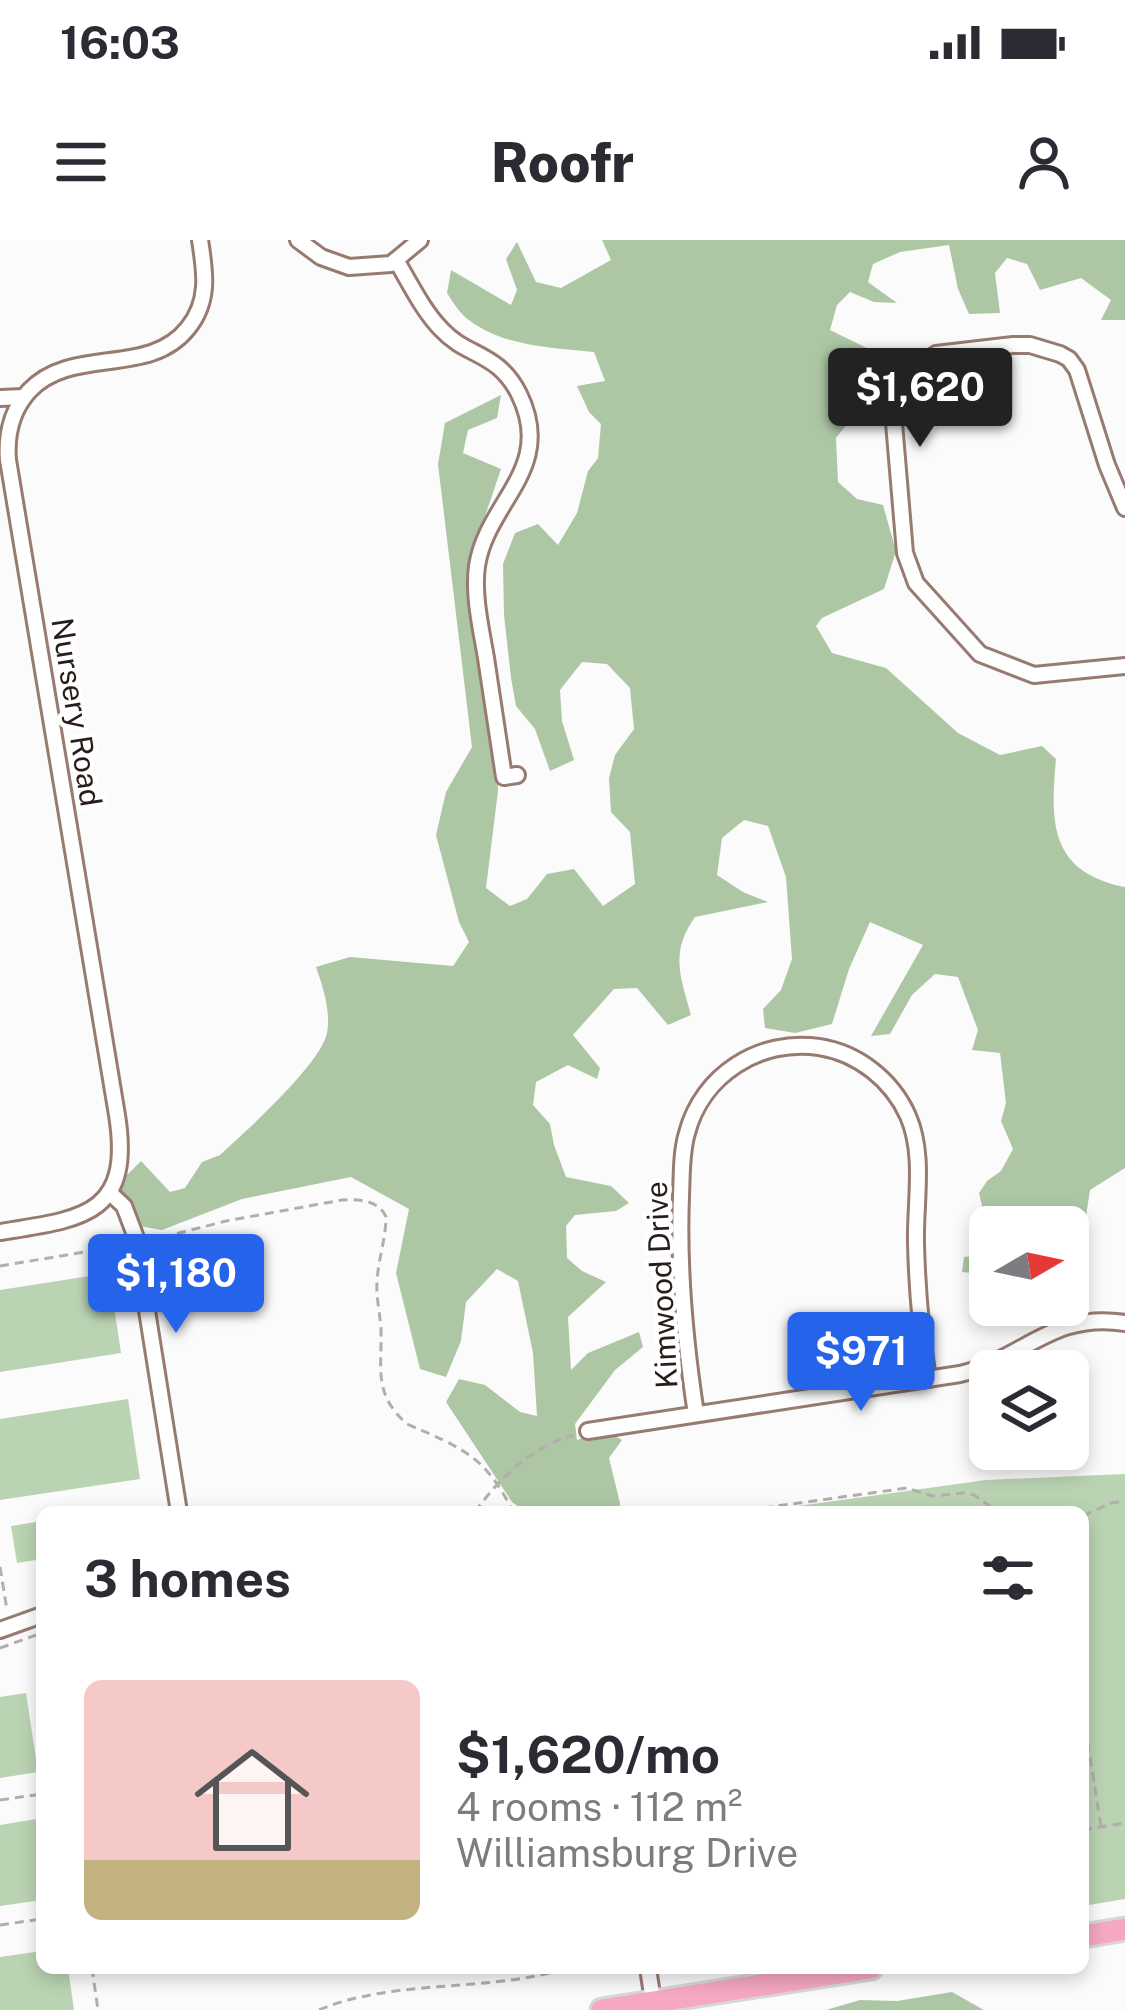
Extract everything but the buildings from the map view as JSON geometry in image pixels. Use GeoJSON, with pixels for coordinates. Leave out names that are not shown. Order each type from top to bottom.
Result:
{"type":"FeatureCollection","features":[{"type":"Feature","properties":{"kind":"main road"},"geometry":{"type":"LineString","coordinates":[[1089,1935],[1125,1929]]}},
{"type":"Feature","properties":{"kind":"main road"},"geometry":{"type":"LineString","coordinates":[[602,2010],[831,1974]]}},
{"type":"Feature","properties":{"kind":"street"},"geometry":{"type":"LineString","coordinates":[[0,398],[24,397],[53,372],[158,351],[183,335],[195,320],[205,290],[200,240]]}},
{"type":"Feature","properties":{"kind":"street"},"geometry":{"type":"LineString","coordinates":[[298,240],[321,257],[349,267],[391,264],[420,240]]}},
{"type":"Feature","properties":{"kind":"street"},"geometry":{"type":"LineString","coordinates":[[396,260],[443,332],[496,365],[519,394],[526,412],[529,433],[524,468],[484,540],[476,584],[504,777],[517,775]]}},
{"type":"Feature","properties":{"kind":"street"},"geometry":{"type":"LineString","coordinates":[[1125,508],[1077,370],[1069,359],[1030,345],[952,350],[922,360],[902,382],[895,396],[893,421],[905,553],[916,584],[980,654],[1034,675],[1125,666]]}},
{"type":"Feature","properties":{"kind":"street","name":"Nursery Road"},"geometry":{"type":"LineString","coordinates":[[24,397],[7,445],[121,1139],[122,1158],[109,1192]]}},
{"type":"Feature","properties":{"kind":"street"},"geometry":{"type":"LineString","coordinates":[[0,518],[17,516]]}},
{"type":"Feature","properties":{"kind":"street","name":"Kimwood Drive"},"geometry":{"type":"LineString","coordinates":[[696,1414],[681,1275],[686,1136],[701,1100],[729,1069],[746,1058],[786,1046],[847,1054],[884,1081],[906,1113],[917,1150],[916,1271],[928,1378]]}},
{"type":"Feature","properties":{"kind":"street"},"geometry":{"type":"LineString","coordinates":[[0,1232],[77,1217],[109,1192],[124,1206],[136,1243],[178,1506]]}},
{"type":"Feature","properties":{"kind":"street"},"geometry":{"type":"LineString","coordinates":[[588,1431],[981,1369],[1054,1329],[1096,1321],[1125,1324]]}},
{"type":"Feature","properties":{"kind":"street"},"geometry":{"type":"LineString","coordinates":[[0,1630],[36,1617]]}},
{"type":"Feature","properties":{"kind":"street"},"geometry":{"type":"LineString","coordinates":[[649,1974],[653,2001]]}},
{"type":"Feature","properties":{"kind":"path"},"geometry":{"type":"LineString","coordinates":[[0,1266],[342,1200],[361,1199],[380,1207],[386,1216],[376,1281],[381,1328],[378,1370],[383,1391],[407,1424],[486,1468],[510,1506]]}},
{"type":"Feature","properties":{"kind":"path"},"geometry":{"type":"LineString","coordinates":[[480,1506],[497,1484],[536,1451],[588,1431]]}},
{"type":"Feature","properties":{"kind":"path"},"geometry":{"type":"LineString","coordinates":[[777,1506],[907,1488],[933,1496],[974,1495],[990,1506]]}},
{"type":"Feature","properties":{"kind":"path"},"geometry":{"type":"LineString","coordinates":[[1089,1513],[1125,1501]]}},
{"type":"Feature","properties":{"kind":"path"},"geometry":{"type":"LineString","coordinates":[[0,1567],[7,1610]]}},
{"type":"Feature","properties":{"kind":"path"},"geometry":{"type":"LineString","coordinates":[[0,1648],[36,1635]]}},
{"type":"Feature","properties":{"kind":"path"},"geometry":{"type":"LineString","coordinates":[[1089,1751],[1101,1827]]}},
{"type":"Feature","properties":{"kind":"path"},"geometry":{"type":"LineString","coordinates":[[0,1801],[36,1795]]}},
{"type":"Feature","properties":{"kind":"path"},"geometry":{"type":"LineString","coordinates":[[1089,1829],[1125,1823]]}},
{"type":"Feature","properties":{"kind":"path"},"geometry":{"type":"LineString","coordinates":[[0,1925],[36,1920]]}},
{"type":"Feature","properties":{"kind":"path"},"geometry":{"type":"LineString","coordinates":[[93,1974],[98,2010]]}},
{"type":"Feature","properties":{"kind":"path"},"geometry":{"type":"LineString","coordinates":[[319,2010],[355,1999],[458,1984],[512,1982],[544,1974]]}},
{"type":"Feature","properties":{"kind":"green space"},"geometry":{"type":"Polygon","coordinates":[[[602,240],[1125,240],[1125,320],[1101,320],[1111,300],[1081,278],[1040,290],[1027,264],[1007,258],[995,273],[1000,313],[969,314],[958,289],[949,245],[900,252],[873,264],[868,282],[897,303],[874,302],[850,292],[837,305],[830,330],[881,355],[864,363],[863,404],[836,438],[838,482],[857,499],[883,505],[896,551],[884,589],[822,618],[816,626],[832,653],[886,668],[958,733],[1000,755],[1042,746],[1056,759],[1054,804],[1060,841],[1082,870],[1125,887],[1125,1168],[1090,1190],[1088,1206],[982,1206],[979,1193],[1001,1171],[1013,1149],[1001,1121],[1006,1103],[1000,1053],[972,1050],[978,1030],[958,977],[935,974],[912,995],[890,1034],[871,1036],[923,945],[870,922],[832,1024],[795,1033],[765,1028],[763,1009],[781,990],[792,959],[786,877],[768,826],[744,820],[722,838],[717,875],[768,902],[695,917],[680,953],[691,1015],[668,1025],[637,988],[614,989],[573,1035],[600,1068],[597,1079],[568,1065],[536,1082],[533,1105],[550,1124],[566,1177],[611,1186],[629,1203],[616,1211],[575,1215],[566,1226],[567,1258],[606,1282],[568,1317],[571,1370],[588,1353],[639,1332],[643,1347],[615,1370],[575,1424],[577,1440],[605,1430],[622,1440],[609,1458],[620,1506],[518,1506],[512,1502],[446,1402],[459,1379],[485,1385],[520,1412],[537,1416],[533,1353],[518,1281],[497,1269],[466,1302],[461,1341],[446,1377],[420,1369],[396,1273],[409,1209],[351,1177],[242,1199],[162,1230],[122,1223],[112,1200],[123,1179],[141,1161],[170,1192],[185,1188],[202,1162],[220,1155],[297,1079],[327,1033],[327,1008],[316,967],[350,957],[453,966],[469,942],[459,922],[436,835],[446,792],[472,747],[438,464],[445,423],[501,395],[497,418],[468,430],[463,453],[501,469],[473,552],[470,592],[496,744],[498,791],[486,888],[510,906],[527,899],[547,874],[574,869],[603,906],[635,884],[630,832],[611,812],[609,778],[615,755],[634,729],[630,688],[607,664],[582,662],[560,690],[562,721],[574,760],[550,771],[535,729],[516,706],[504,615],[503,564],[515,533],[538,524],[558,545],[577,513],[588,471],[598,458],[601,424],[589,412],[577,386],[605,381],[594,352],[526,344],[493,334],[464,316],[447,293],[451,270],[511,305],[517,290],[506,259],[517,242],[536,282],[561,288],[611,260],[602,240]]]}},
{"type":"Feature","properties":{"kind":"green space"},"geometry":{"type":"Polygon","coordinates":[[[964,1257],[969,1257],[969,1273],[962,1272],[964,1257]]]}},
{"type":"Feature","properties":{"kind":"green space"},"geometry":{"type":"Polygon","coordinates":[[[109,1273],[121,1353],[0,1372],[0,1290],[109,1273]]]}},
{"type":"Feature","properties":{"kind":"green space"},"geometry":{"type":"Polygon","coordinates":[[[128,1399],[140,1479],[0,1500],[0,1419],[128,1399]]]}},
{"type":"Feature","properties":{"kind":"green space"},"geometry":{"type":"Polygon","coordinates":[[[1125,1474],[1125,1899],[1089,1905],[1089,1506],[798,1506],[986,1480],[1125,1474]]]}},
{"type":"Feature","properties":{"kind":"green space"},"geometry":{"type":"Polygon","coordinates":[[[36,1522],[36,1560],[17,1563],[11,1526],[36,1522]]]}},
{"type":"Feature","properties":{"kind":"green space"},"geometry":{"type":"Polygon","coordinates":[[[26,1693],[36,1772],[0,1778],[0,1697],[26,1693]]]}},
{"type":"Feature","properties":{"kind":"green space"},"geometry":{"type":"Polygon","coordinates":[[[36,1819],[36,1901],[0,1906],[0,1825],[36,1819]]]}},
{"type":"Feature","properties":{"kind":"green space"},"geometry":{"type":"Polygon","coordinates":[[[36,1952],[36,1974],[69,1974],[74,2010],[0,2010],[0,1957],[36,1952]]]}},
{"type":"Feature","properties":{"kind":"green space"},"geometry":{"type":"Polygon","coordinates":[[[952,1992],[984,2010],[826,2010],[860,2000],[897,2001],[952,1992]]]}}]}
